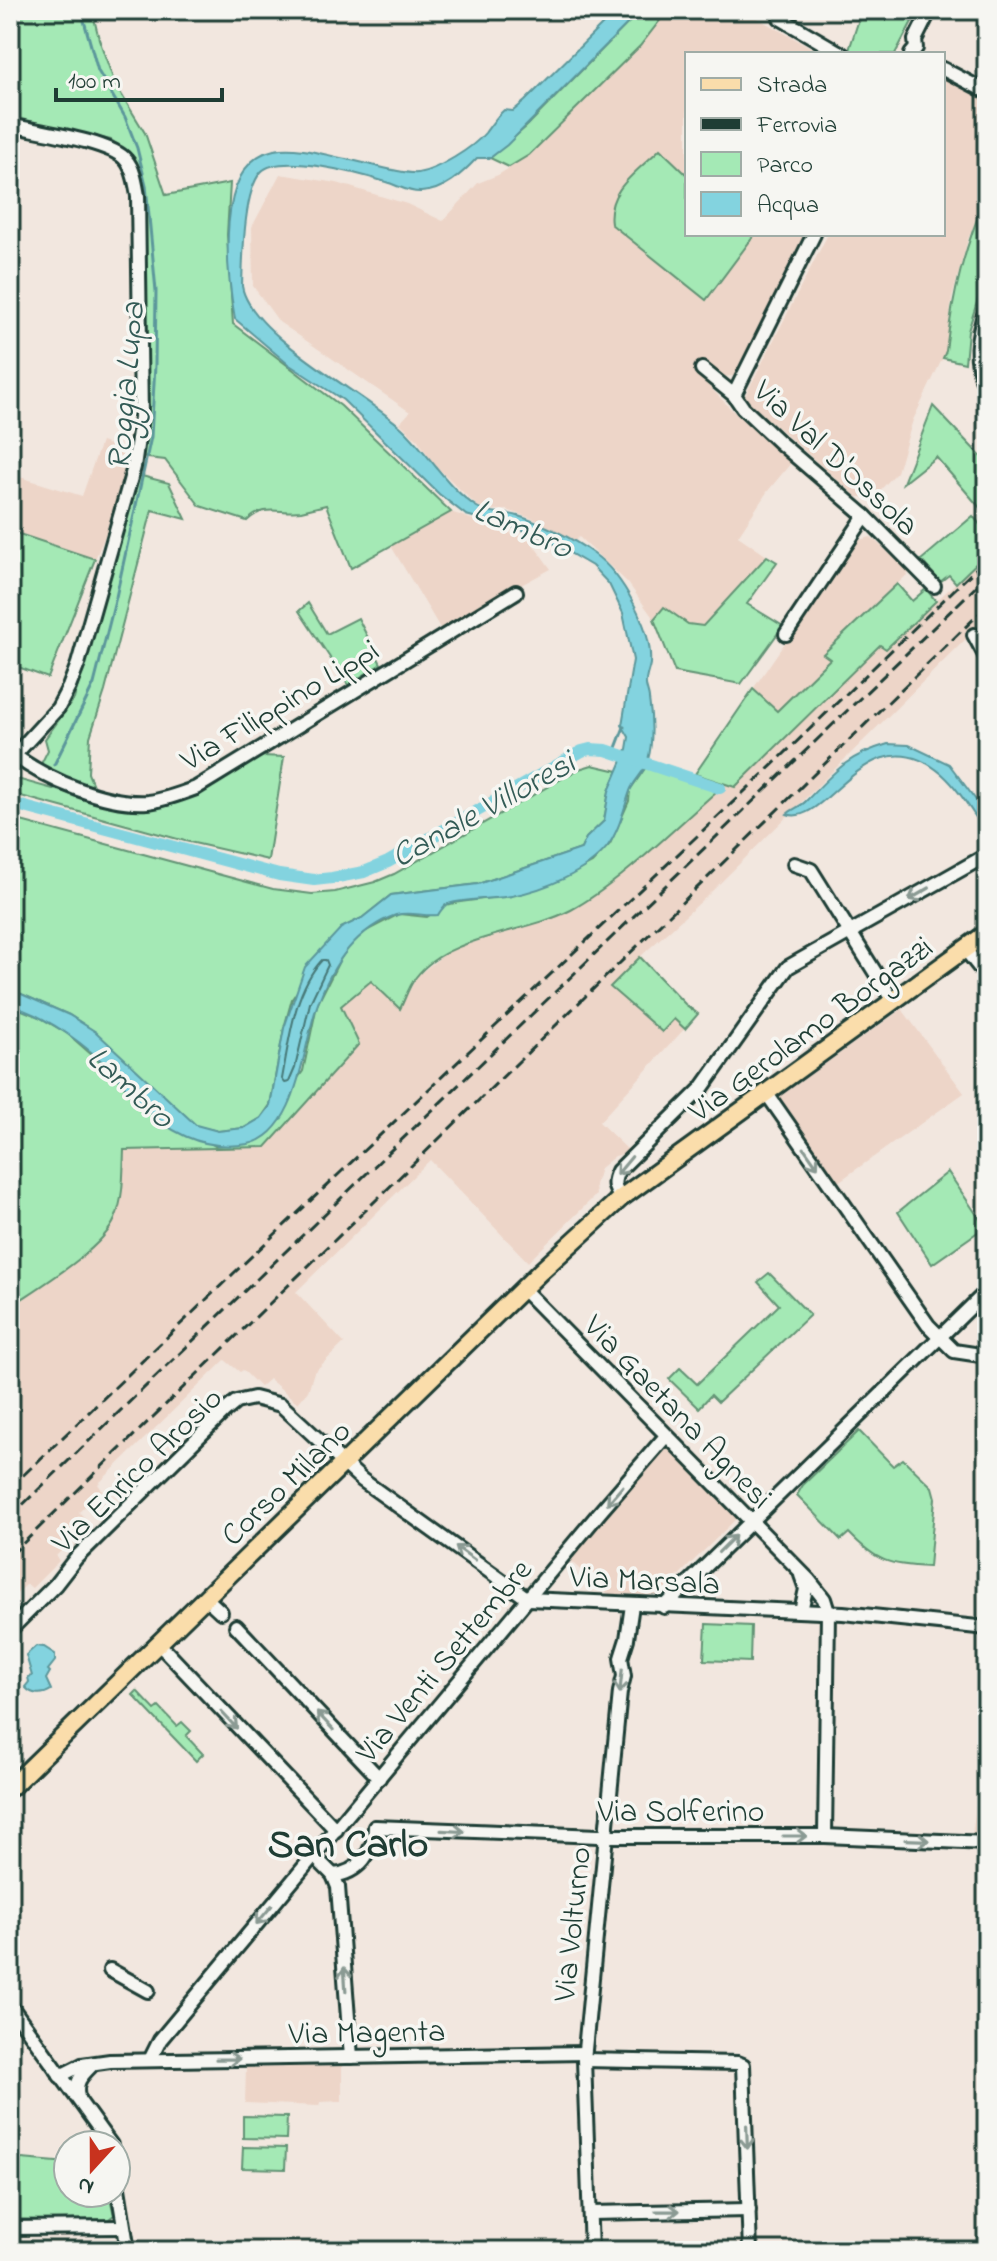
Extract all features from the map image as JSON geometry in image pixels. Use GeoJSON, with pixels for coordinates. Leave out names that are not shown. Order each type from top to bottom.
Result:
{"type":"FeatureCollection","features":[{"type":"Feature","properties":{"kind":"main road","name":"Via Gerolamo Borgazzi"},"geometry":{"type":"LineString","coordinates":[[621,1198],[987,933]]}},
{"type":"Feature","properties":{"kind":"main road","name":"Corso Milano"},"geometry":{"type":"LineString","coordinates":[[10,1788],[523,1289],[621,1198]]}},
{"type":"Feature","properties":{"kind":"street"},"geometry":{"type":"LineString","coordinates":[[915,52],[915,40],[930,10]]}},
{"type":"Feature","properties":{"kind":"street"},"geometry":{"type":"LineString","coordinates":[[780,18],[839,52]]}},
{"type":"Feature","properties":{"kind":"street"},"geometry":{"type":"LineString","coordinates":[[945,70],[987,92]]}},
{"type":"Feature","properties":{"kind":"street"},"geometry":{"type":"LineString","coordinates":[[10,125],[78,139],[113,150],[127,160],[136,181],[139,225],[141,417],[134,467],[69,687],[58,708],[12,758]]}},
{"type":"Feature","properties":{"kind":"street"},"geometry":{"type":"LineString","coordinates":[[734,395],[813,236]]}},
{"type":"Feature","properties":{"kind":"street"},"geometry":{"type":"LineString","coordinates":[[987,305],[976,353],[987,390]]}},
{"type":"Feature","properties":{"kind":"street","name":"Via Val D'Ossola"},"geometry":{"type":"LineString","coordinates":[[702,369],[734,395],[743,408],[779,442],[865,516],[934,586]]}},
{"type":"Feature","properties":{"kind":"street"},"geometry":{"type":"LineString","coordinates":[[786,634],[865,516]]}},
{"type":"Feature","properties":{"kind":"street","name":"Via Filippino Lippi"},"geometry":{"type":"LineString","coordinates":[[12,758],[53,780],[98,795],[139,802],[173,797],[196,788],[516,592]]}},
{"type":"Feature","properties":{"kind":"street"},"geometry":{"type":"LineString","coordinates":[[974,635],[987,659]]}},
{"type":"Feature","properties":{"kind":"street"},"geometry":{"type":"LineString","coordinates":[[621,1198],[613,1180],[618,1171],[702,1088],[788,967],[987,855]]}},
{"type":"Feature","properties":{"kind":"street"},"geometry":{"type":"LineString","coordinates":[[794,864],[811,870],[893,1001]]}},
{"type":"Feature","properties":{"kind":"street"},"geometry":{"type":"LineString","coordinates":[[965,949],[987,977]]}},
{"type":"Feature","properties":{"kind":"street"},"geometry":{"type":"LineString","coordinates":[[767,1094],[922,1317],[954,1351],[987,1356]]}},
{"type":"Feature","properties":{"kind":"street","name":"Via Gaetana Agnesi"},"geometry":{"type":"LineString","coordinates":[[523,1289],[820,1592],[828,1612]]}},
{"type":"Feature","properties":{"kind":"street"},"geometry":{"type":"LineString","coordinates":[[664,1607],[987,1291]]}},
{"type":"Feature","properties":{"kind":"street","name":"Via Enrico Arosio"},"geometry":{"type":"LineString","coordinates":[[10,1630],[55,1585],[76,1558],[236,1402],[263,1399],[281,1405],[344,1463]]}},
{"type":"Feature","properties":{"kind":"street","name":"Via Venti Settembre"},"geometry":{"type":"LineString","coordinates":[[314,1856],[666,1436]]}},
{"type":"Feature","properties":{"kind":"street","name":"Via Marsala"},"geometry":{"type":"LineString","coordinates":[[344,1463],[362,1480],[528,1599],[828,1612],[987,1628]]}},
{"type":"Feature","properties":{"kind":"street"},"geometry":{"type":"LineString","coordinates":[[797,1569],[806,1589],[801,1611]]}},
{"type":"Feature","properties":{"kind":"street"},"geometry":{"type":"LineString","coordinates":[[206,1598],[221,1612]]}},
{"type":"Feature","properties":{"kind":"street","name":"Via Volturno"},"geometry":{"type":"LineString","coordinates":[[591,2251],[584,2057],[624,1676],[621,1658],[629,1632],[632,1605]]}},
{"type":"Feature","properties":{"kind":"street"},"geometry":{"type":"LineString","coordinates":[[825,1836],[828,1612]]}},
{"type":"Feature","properties":{"kind":"street"},"geometry":{"type":"LineString","coordinates":[[236,1626],[379,1778]]}},
{"type":"Feature","properties":{"kind":"street"},"geometry":{"type":"LineString","coordinates":[[159,1644],[336,1830]]}},
{"type":"Feature","properties":{"kind":"street"},"geometry":{"type":"LineString","coordinates":[[333,1875],[347,1873],[373,1845],[375,1827],[354,1808]]}},
{"type":"Feature","properties":{"kind":"street","name":"Via Solferino"},"geometry":{"type":"LineString","coordinates":[[375,1827],[607,1836],[825,1836],[987,1843]]}},
{"type":"Feature","properties":{"kind":"street"},"geometry":{"type":"LineString","coordinates":[[150,2060],[160,2040],[314,1856],[333,1875],[338,1887],[351,2057]]}},
{"type":"Feature","properties":{"kind":"street"},"geometry":{"type":"LineString","coordinates":[[110,1970],[148,1991]]}},
{"type":"Feature","properties":{"kind":"street"},"geometry":{"type":"LineString","coordinates":[[10,2005],[101,2129]]}},
{"type":"Feature","properties":{"kind":"street","name":"Via Magenta"},"geometry":{"type":"LineString","coordinates":[[60,2076],[82,2065],[102,2061],[150,2060],[584,2057],[738,2063],[743,2065],[749,2210]]}},
{"type":"Feature","properties":{"kind":"street"},"geometry":{"type":"LineString","coordinates":[[78,2097],[76,2087],[81,2075],[92,2065]]}},
{"type":"Feature","properties":{"kind":"street"},"geometry":{"type":"LineString","coordinates":[[121,2209],[128,2251]]}},
{"type":"Feature","properties":{"kind":"street"},"geometry":{"type":"LineString","coordinates":[[590,2213],[749,2210],[750,2251]]}},
{"type":"Feature","properties":{"kind":"street"},"geometry":{"type":"LineString","coordinates":[[10,2228],[123,2227]]}},
{"type":"Feature","properties":{"kind":"shaded area"},"geometry":{"type":"Polygon","coordinates":[[[668,10],[742,10],[819,52],[685,52],[685,236],[805,236],[734,376],[721,377],[706,364],[697,374],[791,463],[738,536],[767,556],[703,626],[688,624],[664,607],[654,619],[628,583],[579,537],[574,542],[539,521],[507,510],[487,510],[476,505],[433,463],[418,440],[400,423],[410,412],[279,322],[253,286],[252,227],[280,174],[337,183],[407,204],[443,221],[478,183],[498,175],[530,155],[640,46],[668,10]]]}},
{"type":"Feature","properties":{"kind":"shaded area"},"geometry":{"type":"Polygon","coordinates":[[[945,79],[987,102],[987,194],[968,239],[952,298],[946,351],[913,420],[897,472],[874,497],[857,497],[744,398],[827,236],[945,236],[945,79]]]}},
{"type":"Feature","properties":{"kind":"shaded area"},"geometry":{"type":"Polygon","coordinates":[[[101,442],[128,451],[118,505],[95,559],[10,531],[10,474],[82,496],[101,442]]]}},
{"type":"Feature","properties":{"kind":"shaded area"},"geometry":{"type":"Polygon","coordinates":[[[451,512],[530,540],[551,569],[440,628],[391,546],[451,512]]]}},
{"type":"Feature","properties":{"kind":"shaded area"},"geometry":{"type":"Polygon","coordinates":[[[871,537],[910,572],[824,653],[830,659],[777,711],[753,689],[855,541],[871,537]]]}},
{"type":"Feature","properties":{"kind":"shaded area"},"geometry":{"type":"Polygon","coordinates":[[[987,553],[987,641],[976,629],[705,898],[641,956],[698,1014],[599,1122],[630,1152],[615,1156],[600,1168],[595,1185],[596,1195],[528,1262],[430,1160],[296,1292],[344,1343],[314,1372],[308,1391],[298,1403],[269,1379],[260,1387],[243,1370],[240,1372],[225,1360],[98,1484],[102,1490],[79,1512],[93,1527],[76,1541],[73,1539],[56,1556],[59,1561],[32,1588],[27,1584],[10,1600],[10,1307],[106,1235],[120,1201],[124,1150],[266,1146],[341,1006],[372,980],[400,1009],[417,976],[451,949],[571,910],[608,884],[725,783],[735,786],[881,644],[886,649],[987,553]]]}},
{"type":"Feature","properties":{"kind":"shaded area"},"geometry":{"type":"Polygon","coordinates":[[[902,1009],[964,1093],[834,1185],[776,1099],[902,1009]]]}},
{"type":"Feature","properties":{"kind":"shaded area"},"geometry":{"type":"Polygon","coordinates":[[[666,1444],[737,1518],[659,1595],[609,1594],[570,1561],[666,1444]]]}},
{"type":"Feature","properties":{"kind":"shaded area"},"geometry":{"type":"Polygon","coordinates":[[[987,1721],[987,1837],[972,1836],[987,1721]]]}},
{"type":"Feature","properties":{"kind":"shaded area"},"geometry":{"type":"Polygon","coordinates":[[[342,2066],[342,2101],[320,2102],[319,2106],[245,2103],[246,2068],[342,2066]]]}},
{"type":"Feature","properties":{"kind":"green space"},"geometry":{"type":"Polygon","coordinates":[[[20,10],[92,10],[115,84],[145,133],[166,195],[230,183],[227,235],[233,324],[341,406],[451,512],[351,568],[326,505],[293,512],[260,512],[247,521],[200,506],[165,460],[140,457],[147,365],[142,191],[131,154],[111,140],[10,118],[10,26],[13,26],[20,10]]]}},
{"type":"Feature","properties":{"kind":"green space"},"geometry":{"type":"Polygon","coordinates":[[[641,10],[668,10],[640,46],[529,155],[509,167],[490,158],[526,127],[641,10]]]}},
{"type":"Feature","properties":{"kind":"green space"},"geometry":{"type":"Polygon","coordinates":[[[862,10],[918,10],[896,52],[849,50],[862,10]]]}},
{"type":"Feature","properties":{"kind":"green space"},"geometry":{"type":"Polygon","coordinates":[[[660,149],[685,173],[685,236],[753,237],[706,300],[611,224],[613,201],[633,174],[660,149]]]}},
{"type":"Feature","properties":{"kind":"green space"},"geometry":{"type":"Polygon","coordinates":[[[987,194],[987,270],[968,331],[965,363],[943,358],[960,271],[987,194]]]}},
{"type":"Feature","properties":{"kind":"green space"},"geometry":{"type":"Polygon","coordinates":[[[933,406],[987,463],[987,504],[981,509],[936,457],[903,483],[933,406]]]}},
{"type":"Feature","properties":{"kind":"green space"},"geometry":{"type":"Polygon","coordinates":[[[138,475],[169,483],[186,519],[152,510],[90,737],[88,773],[94,788],[64,780],[40,766],[48,750],[45,739],[74,699],[138,475]]]}},
{"type":"Feature","properties":{"kind":"green space"},"geometry":{"type":"Polygon","coordinates":[[[973,516],[987,533],[987,553],[956,583],[949,575],[940,582],[921,560],[973,516]]]}},
{"type":"Feature","properties":{"kind":"green space"},"geometry":{"type":"Polygon","coordinates":[[[10,531],[95,559],[48,678],[10,664],[10,531]]]}},
{"type":"Feature","properties":{"kind":"green space"},"geometry":{"type":"Polygon","coordinates":[[[767,556],[777,562],[747,604],[783,626],[741,684],[675,672],[654,619],[664,607],[688,624],[703,626],[767,556]]]}},
{"type":"Feature","properties":{"kind":"green space"},"geometry":{"type":"Polygon","coordinates":[[[897,584],[912,601],[926,589],[936,601],[886,649],[880,645],[735,787],[695,774],[753,689],[777,711],[830,659],[823,654],[897,584]]]}},
{"type":"Feature","properties":{"kind":"green space"},"geometry":{"type":"Polygon","coordinates":[[[308,603],[327,634],[358,618],[381,664],[348,685],[299,611],[308,603]]]}},
{"type":"Feature","properties":{"kind":"green space"},"geometry":{"type":"Polygon","coordinates":[[[263,756],[284,757],[268,860],[185,841],[10,793],[10,777],[128,807],[211,783],[263,756]]]}},
{"type":"Feature","properties":{"kind":"green space"},"geometry":{"type":"Polygon","coordinates":[[[592,765],[618,771],[609,791],[604,821],[586,838],[581,849],[478,884],[391,895],[362,918],[341,928],[292,999],[270,1105],[261,1118],[244,1128],[218,1131],[196,1126],[95,1032],[69,1015],[10,989],[10,818],[273,889],[312,894],[335,892],[394,874],[579,769],[592,765]]]}},
{"type":"Feature","properties":{"kind":"green space"},"geometry":{"type":"Polygon","coordinates":[[[646,767],[717,791],[627,871],[571,910],[467,944],[430,963],[416,977],[400,1009],[371,981],[341,1006],[359,1044],[266,1147],[124,1150],[120,1202],[108,1231],[84,1255],[10,1307],[10,1005],[68,1034],[117,1077],[132,1097],[215,1146],[251,1143],[303,1071],[317,1005],[352,942],[399,914],[427,917],[445,905],[514,895],[592,863],[610,844],[629,801],[630,790],[646,767]]]}},
{"type":"Feature","properties":{"kind":"green space"},"geometry":{"type":"Polygon","coordinates":[[[640,957],[698,1014],[685,1029],[674,1019],[662,1032],[610,987],[640,957]]]}},
{"type":"Feature","properties":{"kind":"green space"},"geometry":{"type":"Polygon","coordinates":[[[948,1172],[985,1227],[932,1264],[898,1212],[948,1172]]]}},
{"type":"Feature","properties":{"kind":"green space"},"geometry":{"type":"Polygon","coordinates":[[[769,1273],[810,1315],[718,1402],[711,1395],[699,1408],[669,1379],[680,1368],[697,1384],[779,1305],[758,1282],[769,1273]]]}},
{"type":"Feature","properties":{"kind":"green space"},"geometry":{"type":"Polygon","coordinates":[[[859,1431],[893,1466],[903,1459],[932,1487],[935,1498],[929,1567],[884,1560],[849,1533],[841,1540],[797,1495],[803,1485],[859,1431]]]}},
{"type":"Feature","properties":{"kind":"green space"},"geometry":{"type":"Polygon","coordinates":[[[706,1624],[751,1626],[750,1662],[704,1660],[706,1624]]]}},
{"type":"Feature","properties":{"kind":"green space"},"geometry":{"type":"Polygon","coordinates":[[[137,1691],[155,1710],[159,1707],[177,1726],[182,1722],[191,1731],[186,1736],[203,1754],[196,1761],[133,1695],[137,1691]]]}},
{"type":"Feature","properties":{"kind":"green space"},"geometry":{"type":"Polygon","coordinates":[[[243,2116],[287,2117],[286,2139],[243,2138],[243,2116]]]}},
{"type":"Feature","properties":{"kind":"green space"},"geometry":{"type":"Polygon","coordinates":[[[243,2147],[286,2148],[285,2169],[242,2168],[243,2147]]]}},
{"type":"Feature","properties":{"kind":"green space"},"geometry":{"type":"Polygon","coordinates":[[[10,2158],[52,2162],[52,2209],[113,2209],[114,2215],[105,2222],[10,2219],[10,2158]]]}},
{"type":"Feature","properties":{"kind":"water","name":"Lambro"},"geometry":{"type":"Polygon","coordinates":[[[617,10],[641,10],[507,145],[490,158],[477,158],[459,176],[437,189],[412,191],[358,174],[302,164],[271,166],[261,172],[247,210],[242,286],[250,305],[265,324],[311,362],[402,428],[466,499],[481,509],[518,516],[558,532],[605,563],[634,603],[650,650],[646,684],[651,737],[647,764],[632,787],[611,841],[588,865],[525,893],[451,903],[438,915],[396,915],[368,930],[346,952],[328,979],[316,1009],[296,1087],[278,1124],[265,1137],[248,1144],[231,1146],[200,1142],[159,1121],[132,1096],[116,1075],[80,1043],[40,1017],[10,1005],[10,989],[69,1015],[96,1032],[196,1125],[218,1131],[244,1128],[261,1118],[270,1106],[284,1028],[305,967],[341,928],[362,918],[391,895],[478,884],[581,849],[586,838],[604,821],[609,791],[627,749],[629,737],[622,725],[633,660],[623,613],[609,584],[592,566],[537,534],[466,515],[439,494],[343,400],[288,364],[235,319],[229,276],[229,223],[241,176],[254,159],[283,149],[311,151],[403,172],[418,173],[435,168],[472,145],[504,110],[513,111],[525,101],[617,10]]]}},
{"type":"Feature","properties":{"kind":"water"},"geometry":{"type":"Polygon","coordinates":[[[888,744],[909,745],[949,764],[987,815],[987,834],[949,780],[916,758],[892,756],[871,763],[817,806],[802,814],[787,814],[805,802],[843,765],[888,744]]]}},
{"type":"Feature","properties":{"kind":"water"},"geometry":{"type":"Polygon","coordinates":[[[36,1646],[55,1654],[46,1679],[51,1690],[41,1694],[25,1687],[28,1677],[32,1676],[26,1655],[36,1646]]]}},
{"type":"Feature","properties":{"kind":"waterway","name":"Roggia Lupa"},"geometry":{"type":"LineString","coordinates":[[54,765],[94,684],[116,597],[151,437],[155,365],[156,291],[146,185],[125,117],[98,71],[81,10]]}},
{"type":"Feature","properties":{"kind":"waterway"},"geometry":{"type":"LineString","coordinates":[[614,753],[624,727]]}},
{"type":"Feature","properties":{"kind":"waterway","name":"Canale Villoresi"},"geometry":{"type":"LineString","coordinates":[[10,803],[279,875],[314,880],[364,872],[388,862],[590,749],[606,750],[720,788]]}},
{"type":"Feature","properties":{"kind":"railway"},"geometry":{"type":"LineString","coordinates":[[10,1488],[987,558]]}},
{"type":"Feature","properties":{"kind":"railway"},"geometry":{"type":"LineString","coordinates":[[10,1517],[987,576]]}},
{"type":"Feature","properties":{"kind":"railway"},"geometry":{"type":"LineString","coordinates":[[10,1556],[987,606]]}},
{"type":"Feature","properties":{"kind":"district","name":"San Carlo"},"geometry":{"type":"Point","coordinates":[348,1842]}}]}
